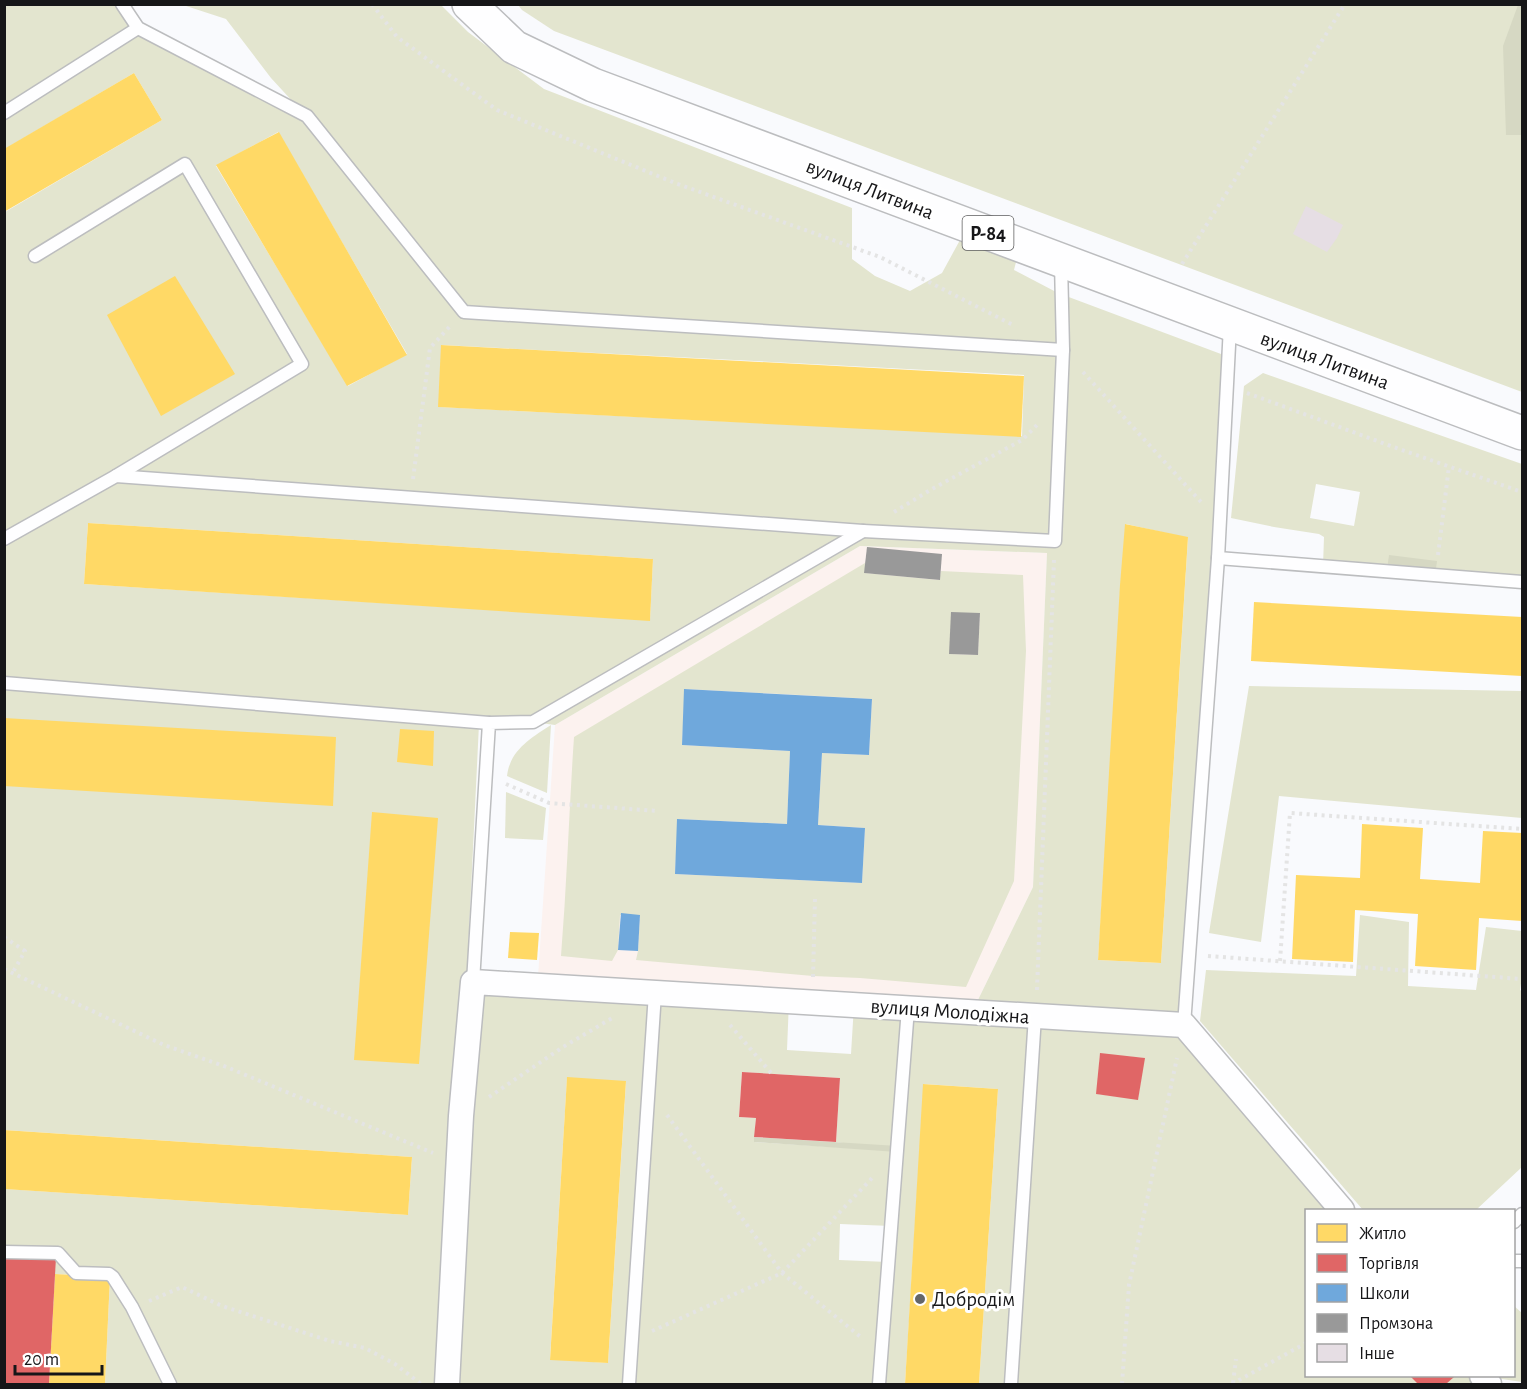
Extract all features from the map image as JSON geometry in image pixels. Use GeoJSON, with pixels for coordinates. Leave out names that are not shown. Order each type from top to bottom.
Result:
{"type":"FeatureCollection","features":[{"type":"Feature","properties":{"kind":"main road","name":"вулиця Литвина"},"geometry":{"type":"LineString","coordinates":[[469,4],[514,47],[593,85],[1522,434]]}},
{"type":"Feature","properties":{"kind":"street","name":"вулиця Молодіжна"},"geometry":{"type":"LineString","coordinates":[[473,982],[1184,1025]]}},
{"type":"Feature","properties":{"kind":"street"},"geometry":{"type":"LineString","coordinates":[[447,1384],[461,1116],[473,982]]}},
{"type":"Feature","properties":{"kind":"street"},"geometry":{"type":"LineString","coordinates":[[1184,1025],[1341,1209]]}},
{"type":"Feature","properties":{"kind":"lane"},"geometry":{"type":"LineString","coordinates":[[122,4],[138,28],[307,117],[464,312],[1062,350]]}},
{"type":"Feature","properties":{"kind":"lane"},"geometry":{"type":"LineString","coordinates":[[4,113],[138,28]]}},
{"type":"Feature","properties":{"kind":"lane"},"geometry":{"type":"LineString","coordinates":[[4,538],[116,476],[302,364],[185,164],[35,256]]}},
{"type":"Feature","properties":{"kind":"lane"},"geometry":{"type":"LineString","coordinates":[[116,476],[862,531],[1055,541],[1061,402],[1061,261]]}},
{"type":"Feature","properties":{"kind":"lane"},"geometry":{"type":"LineString","coordinates":[[1184,1025],[1218,558],[1230,325]]}},
{"type":"Feature","properties":{"kind":"lane"},"geometry":{"type":"LineString","coordinates":[[4,683],[489,723],[533,722],[862,531]]}},
{"type":"Feature","properties":{"kind":"lane"},"geometry":{"type":"LineString","coordinates":[[1218,558],[1522,582]]}},
{"type":"Feature","properties":{"kind":"lane"},"geometry":{"type":"LineString","coordinates":[[473,982],[489,723]]}},
{"type":"Feature","properties":{"kind":"lane"},"geometry":{"type":"LineString","coordinates":[[629,1384],[656,993]]}},
{"type":"Feature","properties":{"kind":"lane"},"geometry":{"type":"LineString","coordinates":[[879,1384],[908,1008]]}},
{"type":"Feature","properties":{"kind":"lane"},"geometry":{"type":"LineString","coordinates":[[1011,1384],[1035,1016]]}},
{"type":"Feature","properties":{"kind":"lane"},"geometry":{"type":"LineString","coordinates":[[4,1251],[58,1254],[76,1273],[113,1277],[132,1307],[170,1384]]}},
{"type":"Feature","properties":{"kind":"lane"},"geometry":{"type":"LineString","coordinates":[[447,1384],[459,1384]]}},
{"type":"Feature","properties":{"kind":"path"},"geometry":{"type":"LineString","coordinates":[[372,4],[397,37],[497,110],[675,183],[880,257],[1022,329]]}},
{"type":"Feature","properties":{"kind":"path"},"geometry":{"type":"LineString","coordinates":[[1182,264],[1345,4]]}},
{"type":"Feature","properties":{"kind":"path"},"geometry":{"type":"LineString","coordinates":[[411,497],[430,348],[464,312]]}},
{"type":"Feature","properties":{"kind":"path"},"geometry":{"type":"LineString","coordinates":[[1062,350],[1220,522]]}},
{"type":"Feature","properties":{"kind":"path"},"geometry":{"type":"LineString","coordinates":[[1227,385],[1522,492]]}},
{"type":"Feature","properties":{"kind":"path"},"geometry":{"type":"LineString","coordinates":[[862,531],[932,489],[1022,440],[1061,402]]}},
{"type":"Feature","properties":{"kind":"path"},"geometry":{"type":"LineString","coordinates":[[1435,576],[1449,466]]}},
{"type":"Feature","properties":{"kind":"path"},"geometry":{"type":"LineString","coordinates":[[1035,1016],[1055,541]]}},
{"type":"Feature","properties":{"kind":"path"},"geometry":{"type":"LineString","coordinates":[[486,775],[549,803],[657,811]]}},
{"type":"Feature","properties":{"kind":"path"},"geometry":{"type":"LineString","coordinates":[[1280,961],[1290,813],[1522,829]]}},
{"type":"Feature","properties":{"kind":"path"},"geometry":{"type":"LineString","coordinates":[[812,1002],[815,899]]}},
{"type":"Feature","properties":{"kind":"path"},"geometry":{"type":"LineString","coordinates":[[4,937],[25,951],[13,972]]}},
{"type":"Feature","properties":{"kind":"path"},"geometry":{"type":"LineString","coordinates":[[1189,955],[1522,979]]}},
{"type":"Feature","properties":{"kind":"path"},"geometry":{"type":"LineString","coordinates":[[4,969],[164,1045],[224,1066],[458,1164]]}},
{"type":"Feature","properties":{"kind":"path"},"geometry":{"type":"LineString","coordinates":[[704,995],[772,1074]]}},
{"type":"Feature","properties":{"kind":"path"},"geometry":{"type":"LineString","coordinates":[[461,1116],[563,1047],[614,1017]]}},
{"type":"Feature","properties":{"kind":"path"},"geometry":{"type":"LineString","coordinates":[[1122,1384],[1129,1284],[1184,1025]]}},
{"type":"Feature","properties":{"kind":"path"},"geometry":{"type":"LineString","coordinates":[[649,1089],[782,1273],[881,1354]]}},
{"type":"Feature","properties":{"kind":"path"},"geometry":{"type":"LineString","coordinates":[[632,1340],[782,1273],[897,1152]]}},
{"type":"Feature","properties":{"kind":"path"},"geometry":{"type":"LineString","coordinates":[[132,1307],[182,1287],[222,1306],[251,1316],[330,1341],[365,1348],[395,1364],[421,1384]]}},
{"type":"Feature","properties":{"kind":"path"},"geometry":{"type":"LineString","coordinates":[[1232,1384],[1305,1343]]}},
{"type":"Feature","properties":{"kind":"path"},"geometry":{"type":"LineString","coordinates":[[1232,1384],[1236,1359]]}},
{"type":"Feature","properties":{"kind":"shaded area"},"geometry":{"type":"Polygon","coordinates":[[[860,546],[1047,553],[1033,887],[976,1004],[538,977],[555,725],[860,546]]]}},
{"type":"Feature","properties":{"kind":"green space"},"geometry":{"type":"Polygon","coordinates":[[[5,5],[122,5],[138,28],[305,115],[271,78],[226,19],[183,5],[441,5],[468,32],[544,89],[852,208],[852,259],[875,276],[910,291],[942,273],[960,240],[1016,262],[1014,270],[1058,293],[1229,357],[1184,1025],[1341,1209],[1305,1209],[1305,1377],[1482,1377],[1489,1384],[979,1384],[998,1089],[924,1084],[905,1384],[105,1384],[110,1277],[55,1274],[5,1254],[5,1189],[408,1215],[412,1157],[5,1130],[5,212],[162,120],[134,73],[5,149],[5,5]],[[278,132],[216,166],[348,386],[407,354],[278,132]],[[442,345],[439,407],[1022,436],[1024,375],[442,345]],[[88,523],[84,584],[650,620],[653,559],[88,523]],[[1126,524],[1098,960],[1161,963],[1188,538],[1126,524]],[[860,546],[555,725],[533,722],[479,724],[457,1181],[473,982],[789,1001],[787,1050],[851,1054],[854,1005],[976,1004],[1033,887],[1047,553],[860,546]],[[1100,1054],[1097,1094],[1138,1099],[1144,1058],[1100,1054]],[[742,1072],[739,1117],[756,1118],[754,1142],[897,1151],[836,1142],[840,1078],[742,1072]],[[567,1078],[550,1359],[608,1363],[626,1082],[567,1078]],[[840,1224],[839,1260],[888,1262],[891,1226],[840,1224]]]}},
{"type":"Feature","properties":{"kind":"green space"},"geometry":{"type":"Polygon","coordinates":[[[518,5],[1522,5],[1522,392],[554,31],[518,5]]]}},
{"type":"Feature","properties":{"kind":"green space"},"geometry":{"type":"Polygon","coordinates":[[[1518,5],[1522,5],[1522,135],[1506,135],[1503,46],[1518,5]]]}},
{"type":"Feature","properties":{"kind":"green space"},"geometry":{"type":"Polygon","coordinates":[[[1263,373],[1522,464],[1522,582],[1323,566],[1324,537],[1319,534],[1231,518],[1244,386],[1263,373]],[[1316,484],[1310,518],[1354,526],[1360,492],[1316,484]]]}},
{"type":"Feature","properties":{"kind":"green space"},"geometry":{"type":"Polygon","coordinates":[[[1389,555],[1437,561],[1435,576],[1387,570],[1389,555]]]}},
{"type":"Feature","properties":{"kind":"green space"},"geometry":{"type":"Polygon","coordinates":[[[865,563],[865,573],[939,580],[941,571],[1023,575],[1026,651],[1014,881],[966,987],[636,960],[640,915],[620,915],[618,950],[612,961],[561,956],[574,737],[865,563]],[[980,614],[949,654],[978,655],[980,614]],[[685,689],[682,745],[790,751],[787,824],[678,819],[675,874],[862,883],[865,828],[818,825],[822,753],[869,755],[872,699],[685,689]]]}},
{"type":"Feature","properties":{"kind":"green space"},"geometry":{"type":"Polygon","coordinates":[[[1249,686],[1522,691],[1522,818],[1279,796],[1261,942],[1209,933],[1249,686]]]}},
{"type":"Feature","properties":{"kind":"green space"},"geometry":{"type":"Polygon","coordinates":[[[551,725],[547,793],[507,776],[512,759],[517,752],[529,740],[551,725]]]}},
{"type":"Feature","properties":{"kind":"green space"},"geometry":{"type":"Polygon","coordinates":[[[506,792],[546,808],[543,840],[505,838],[506,792]]]}},
{"type":"Feature","properties":{"kind":"green space"},"geometry":{"type":"Polygon","coordinates":[[[1360,915],[1409,922],[1408,986],[1476,990],[1486,927],[1522,931],[1520,990],[1522,991],[1522,1167],[1477,1209],[1362,1209],[1200,1021],[1206,970],[1356,976],[1360,915]]]}},
{"type":"Feature","properties":{"kind":"green space"},"geometry":{"type":"Polygon","coordinates":[[[754,1137],[898,1146],[897,1152],[754,1142],[754,1137]]]}},
{"type":"Feature","properties":{"kind":"green space"},"geometry":{"type":"Polygon","coordinates":[[[1515,1307],[1522,1313],[1522,1382],[1488,1377],[1515,1377],[1515,1307]]]}},
{"type":"Feature","properties":{"kind":"building: Житло"},"geometry":{"type":"Polygon","coordinates":[[[134,73],[162,120],[4,212],[4,149],[134,73]]]}},
{"type":"Feature","properties":{"kind":"building: Житло"},"geometry":{"type":"Polygon","coordinates":[[[279,132],[407,355],[347,386],[216,165],[279,132]]]}},
{"type":"Feature","properties":{"kind":"building: Житло"},"geometry":{"type":"Polygon","coordinates":[[[175,276],[235,374],[161,416],[107,315],[175,276]]]}},
{"type":"Feature","properties":{"kind":"building: Житло"},"geometry":{"type":"Polygon","coordinates":[[[441,345],[1024,376],[1021,437],[438,407],[441,345]]]}},
{"type":"Feature","properties":{"kind":"building: Житло"},"geometry":{"type":"Polygon","coordinates":[[[88,523],[653,559],[650,621],[84,584],[88,523]]]}},
{"type":"Feature","properties":{"kind":"building: Житло"},"geometry":{"type":"Polygon","coordinates":[[[1125,524],[1188,537],[1161,963],[1098,960],[1125,524]]]}},
{"type":"Feature","properties":{"kind":"building: Житло"},"geometry":{"type":"Polygon","coordinates":[[[1254,602],[1522,617],[1522,676],[1251,661],[1254,602]]]}},
{"type":"Feature","properties":{"kind":"building: Житло"},"geometry":{"type":"Polygon","coordinates":[[[4,718],[336,737],[333,806],[4,786],[4,718]]]}},
{"type":"Feature","properties":{"kind":"building: Житло"},"geometry":{"type":"Polygon","coordinates":[[[400,729],[434,731],[433,766],[397,762],[400,729]]]}},
{"type":"Feature","properties":{"kind":"building: Житло"},"geometry":{"type":"Polygon","coordinates":[[[372,812],[438,818],[419,1064],[354,1060],[372,812]]]}},
{"type":"Feature","properties":{"kind":"building: Житло"},"geometry":{"type":"Polygon","coordinates":[[[1362,824],[1423,828],[1420,879],[1480,883],[1483,831],[1522,833],[1522,921],[1479,918],[1476,970],[1415,966],[1418,914],[1355,910],[1353,962],[1292,959],[1296,875],[1360,878],[1362,824]]]}},
{"type":"Feature","properties":{"kind":"building: Житло"},"geometry":{"type":"Polygon","coordinates":[[[510,932],[539,933],[537,960],[508,958],[510,932]]]}},
{"type":"Feature","properties":{"kind":"building: Житло"},"geometry":{"type":"Polygon","coordinates":[[[567,1077],[626,1081],[608,1363],[550,1360],[567,1077]]]}},
{"type":"Feature","properties":{"kind":"building: Житло"},"geometry":{"type":"Polygon","coordinates":[[[923,1084],[998,1089],[979,1384],[905,1384],[923,1084]]]}},
{"type":"Feature","properties":{"kind":"building: Житло"},"geometry":{"type":"Polygon","coordinates":[[[4,1130],[412,1157],[408,1215],[4,1189],[4,1130]]]}},
{"type":"Feature","properties":{"kind":"building: Житло"},"geometry":{"type":"Polygon","coordinates":[[[55,1274],[110,1277],[105,1384],[49,1384],[55,1274]]]}},
{"type":"Feature","properties":{"kind":"building: Торгівля"},"geometry":{"type":"Polygon","coordinates":[[[1100,1053],[1145,1058],[1138,1100],[1096,1094],[1100,1053]]]}},
{"type":"Feature","properties":{"kind":"building: Торгівля"},"geometry":{"type":"Polygon","coordinates":[[[742,1072],[840,1078],[836,1142],[754,1137],[756,1118],[739,1117],[742,1072]]]}},
{"type":"Feature","properties":{"kind":"building: Торгівля"},"geometry":{"type":"Polygon","coordinates":[[[4,1254],[56,1257],[49,1384],[4,1384],[4,1254]]]}},
{"type":"Feature","properties":{"kind":"building: Торгівля"},"geometry":{"type":"Polygon","coordinates":[[[1411,1377],[1454,1377],[1446,1384],[1418,1384],[1411,1377]]]}},
{"type":"Feature","properties":{"kind":"building: Школи"},"geometry":{"type":"Polygon","coordinates":[[[684,689],[872,699],[869,755],[822,753],[818,825],[865,828],[862,883],[675,874],[677,819],[787,824],[790,751],[682,745],[684,689]]]}},
{"type":"Feature","properties":{"kind":"building: Школи"},"geometry":{"type":"Polygon","coordinates":[[[621,913],[640,915],[638,951],[618,950],[621,913]]]}},
{"type":"Feature","properties":{"kind":"building: Промзона"},"geometry":{"type":"Polygon","coordinates":[[[867,547],[942,554],[940,580],[864,573],[867,547]]]}},
{"type":"Feature","properties":{"kind":"building: Промзона"},"geometry":{"type":"Polygon","coordinates":[[[951,612],[980,613],[978,655],[949,654],[951,612]]]}},
{"type":"Feature","properties":{"kind":"building: Інше"},"geometry":{"type":"Polygon","coordinates":[[[1306,206],[1343,225],[1327,252],[1293,234],[1306,206]]]}},
{"type":"Feature","properties":{"kind":"place","name":"Добродім"},"geometry":{"type":"Point","coordinates":[920,1299]}}]}
